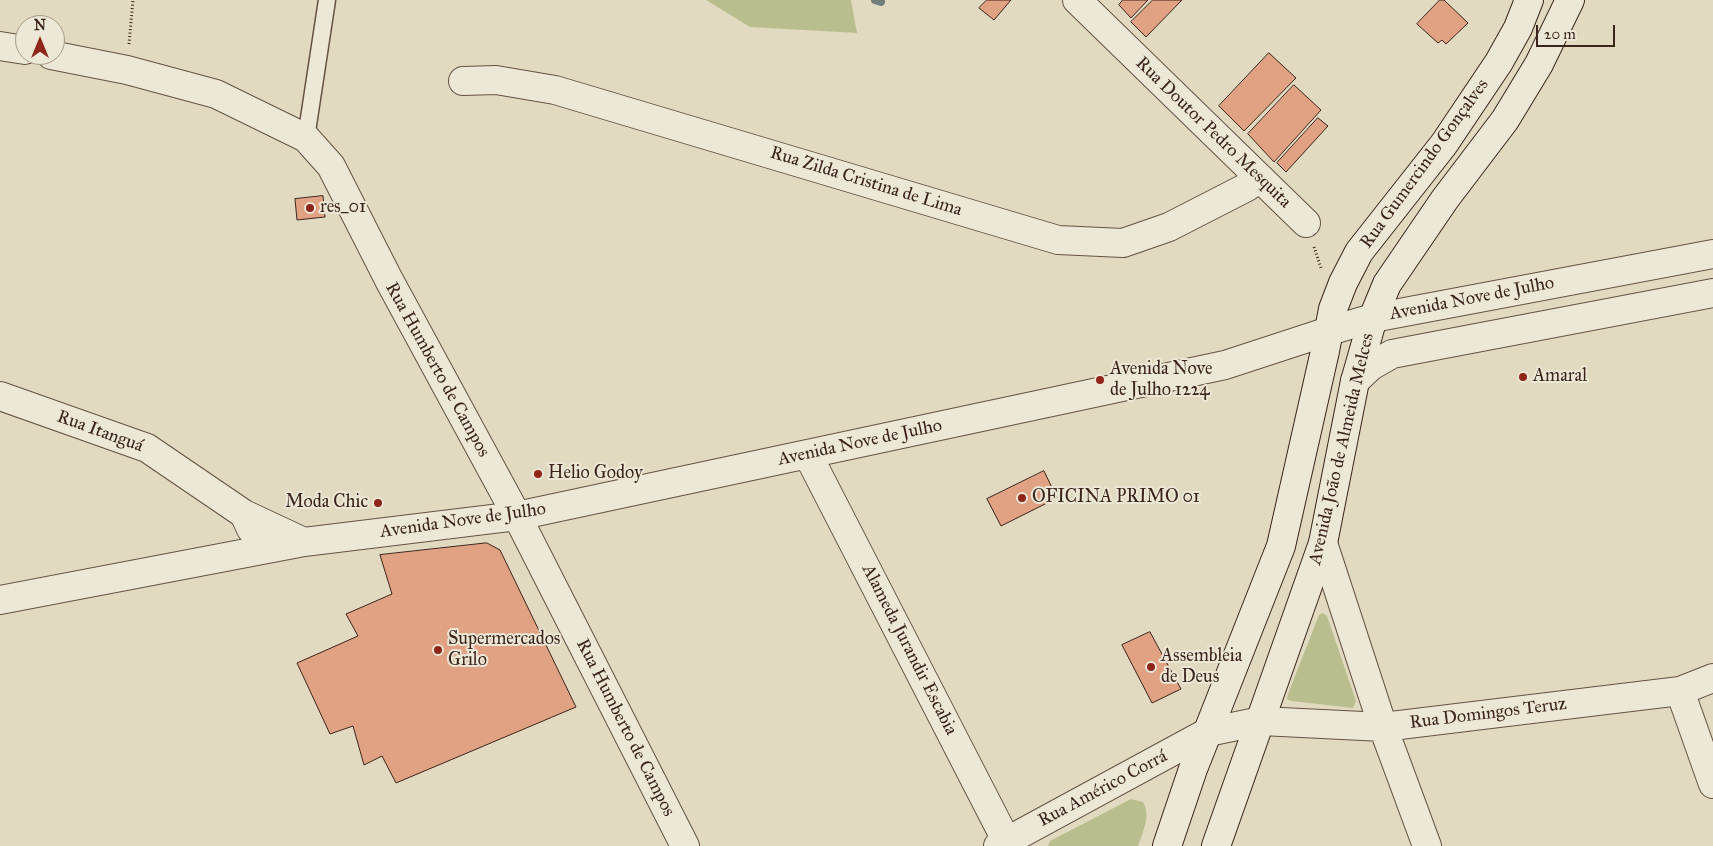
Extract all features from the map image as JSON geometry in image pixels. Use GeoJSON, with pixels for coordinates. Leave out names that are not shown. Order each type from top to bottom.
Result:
{"type":"FeatureCollection","features":[{"type":"Feature","properties":{"kind":"street","name":"Rua Doutor Pedro Mesquita"},"geometry":{"type":"LineString","coordinates":[[1077,0],[1306,223]]}},
{"type":"Feature","properties":{"kind":"street","name":"Rua Gumercindo Gonçalves"},"geometry":{"type":"LineString","coordinates":[[1329,331],[1333,309],[1343,283],[1360,252],[1444,144],[1499,62],[1518,28],[1529,0]]}},
{"type":"Feature","properties":{"kind":"street","name":"Rua Gumercindo Gonçalves"},"geometry":{"type":"LineString","coordinates":[[1374,318],[1387,284],[1404,258],[1510,112],[1539,64],[1570,0]]}},
{"type":"Feature","properties":{"kind":"street"},"geometry":{"type":"LineString","coordinates":[[0,46],[15,48]]}},
{"type":"Feature","properties":{"kind":"street","name":"Rua Humberto de Campos"},"geometry":{"type":"LineString","coordinates":[[65,58],[127,70],[216,94],[306,138],[331,166],[389,280],[517,516],[685,846]]}},
{"type":"Feature","properties":{"kind":"street","name":"Rua Zilda Cristina de Lima"},"geometry":{"type":"LineString","coordinates":[[463,81],[496,80],[555,90],[1058,240],[1123,243],[1170,227],[1248,187],[1260,178]]}},
{"type":"Feature","properties":{"kind":"street","name":"Avenida Nove de Julho"},"geometry":{"type":"LineString","coordinates":[[0,600],[304,542],[517,516],[1225,365],[1374,318],[1713,254]]}},
{"type":"Feature","properties":{"kind":"street"},"geometry":{"type":"LineString","coordinates":[[1355,381],[1375,363],[1392,354],[1713,293]]}},
{"type":"Feature","properties":{"kind":"street","name":"Avenida João de Almeida Melces"},"geometry":{"type":"LineString","coordinates":[[1216,846],[1323,543],[1355,381],[1374,318]]}},
{"type":"Feature","properties":{"kind":"street"},"geometry":{"type":"LineString","coordinates":[[1167,846],[1208,732],[1282,546],[1329,331]]}},
{"type":"Feature","properties":{"kind":"street","name":"Rua Itanguá"},"geometry":{"type":"LineString","coordinates":[[0,396],[147,448],[244,514],[304,542]]}},
{"type":"Feature","properties":{"kind":"street","name":"Alameda Jurandir Escabia"},"geometry":{"type":"LineString","coordinates":[[808,455],[1005,844]]}},
{"type":"Feature","properties":{"kind":"street"},"geometry":{"type":"LineString","coordinates":[[244,514],[259,551]]}},
{"type":"Feature","properties":{"kind":"street"},"geometry":{"type":"LineString","coordinates":[[1323,543],[1384,727],[1427,846]]}},
{"type":"Feature","properties":{"kind":"street","name":"Rua Domingos Teruz"},"geometry":{"type":"LineString","coordinates":[[1261,721],[1384,727],[1680,690],[1713,678]]}},
{"type":"Feature","properties":{"kind":"street"},"geometry":{"type":"LineString","coordinates":[[1680,690],[1713,784]]}},
{"type":"Feature","properties":{"kind":"street"},"geometry":{"type":"LineString","coordinates":[[1208,732],[1261,721]]}},
{"type":"Feature","properties":{"kind":"street","name":"Rua Américo Corrá"},"geometry":{"type":"LineString","coordinates":[[1005,844],[1208,732]]}},
{"type":"Feature","properties":{"kind":"lane"},"geometry":{"type":"LineString","coordinates":[[306,138],[327,0]]}},
{"type":"Feature","properties":{"kind":"path"},"geometry":{"type":"LineString","coordinates":[[127,70],[133,0]]}},
{"type":"Feature","properties":{"kind":"green space"},"geometry":{"type":"Polygon","coordinates":[[[706,0],[851,0],[857,33],[750,27],[706,0]]]}},
{"type":"Feature","properties":{"kind":"green space"},"geometry":{"type":"Polygon","coordinates":[[[1323,613],[1327,616],[1356,701],[1353,708],[1287,699],[1319,615],[1323,613]]]}},
{"type":"Feature","properties":{"kind":"green space"},"geometry":{"type":"Polygon","coordinates":[[[1131,799],[1143,802],[1146,812],[1145,824],[1138,846],[1048,846],[1050,841],[1131,799]]]}},
{"type":"Feature","properties":{"kind":"building"},"geometry":{"type":"Polygon","coordinates":[[[987,0],[1011,0],[994,20],[979,8],[987,0]]]}},
{"type":"Feature","properties":{"kind":"building"},"geometry":{"type":"Polygon","coordinates":[[[1123,0],[1148,0],[1131,18],[1119,5],[1123,0]]]}},
{"type":"Feature","properties":{"kind":"building"},"geometry":{"type":"Polygon","coordinates":[[[1153,0],[1182,0],[1146,37],[1131,22],[1153,0]]]}},
{"type":"Feature","properties":{"kind":"building"},"geometry":{"type":"Polygon","coordinates":[[[1440,0],[1444,0],[1468,23],[1446,44],[1442,40],[1438,43],[1417,24],[1440,0]]]}},
{"type":"Feature","properties":{"kind":"building"},"geometry":{"type":"Polygon","coordinates":[[[1269,53],[1296,78],[1244,131],[1219,106],[1269,53]]]}},
{"type":"Feature","properties":{"kind":"building"},"geometry":{"type":"Polygon","coordinates":[[[1294,85],[1321,110],[1274,162],[1248,134],[1294,85]]]}},
{"type":"Feature","properties":{"kind":"building"},"geometry":{"type":"Polygon","coordinates":[[[1318,118],[1328,126],[1286,172],[1277,163],[1318,118]]]}},
{"type":"Feature","properties":{"kind":"building","name":"res_01"},"geometry":{"type":"Polygon","coordinates":[[[323,196],[325,217],[297,220],[295,199],[323,196]]]}},
{"type":"Feature","properties":{"kind":"building","name":"OFICINA PRIMO 01"},"geometry":{"type":"Polygon","coordinates":[[[1044,471],[1057,498],[1001,526],[987,499],[1044,471]]]}},
{"type":"Feature","properties":{"kind":"building","name":"Supermercados Grilo"},"geometry":{"type":"Polygon","coordinates":[[[487,543],[500,550],[576,707],[396,783],[382,756],[364,765],[353,726],[330,734],[297,663],[358,636],[346,614],[392,594],[380,555],[487,543]]]}},
{"type":"Feature","properties":{"kind":"building","name":"Assembleia de Deus"},"geometry":{"type":"Polygon","coordinates":[[[1150,632],[1181,689],[1152,703],[1122,645],[1150,632]]]}},
{"type":"Feature","properties":{"kind":"waterway"},"geometry":{"type":"LineString","coordinates":[[875,0],[881,2]]}},
{"type":"Feature","properties":{"kind":"place","name":"res_01"},"geometry":{"type":"Point","coordinates":[310,208]}},
{"type":"Feature","properties":{"kind":"place","name":"Amaral"},"geometry":{"type":"Point","coordinates":[1523,377]}},
{"type":"Feature","properties":{"kind":"place","name":"Avenida Nove de Julho 1224"},"geometry":{"type":"Point","coordinates":[1100,380]}},
{"type":"Feature","properties":{"kind":"place","name":"Helio Godoy"},"geometry":{"type":"Point","coordinates":[538,474]}},
{"type":"Feature","properties":{"kind":"place","name":"OFICINA PRIMO 01"},"geometry":{"type":"Point","coordinates":[1022,498]}},
{"type":"Feature","properties":{"kind":"place","name":"Moda Chic"},"geometry":{"type":"Point","coordinates":[378,503]}},
{"type":"Feature","properties":{"kind":"place","name":"Supermercados Grilo"},"geometry":{"type":"Point","coordinates":[438,650]}},
{"type":"Feature","properties":{"kind":"place","name":"Assembleia de Deus"},"geometry":{"type":"Point","coordinates":[1151,667]}}]}
